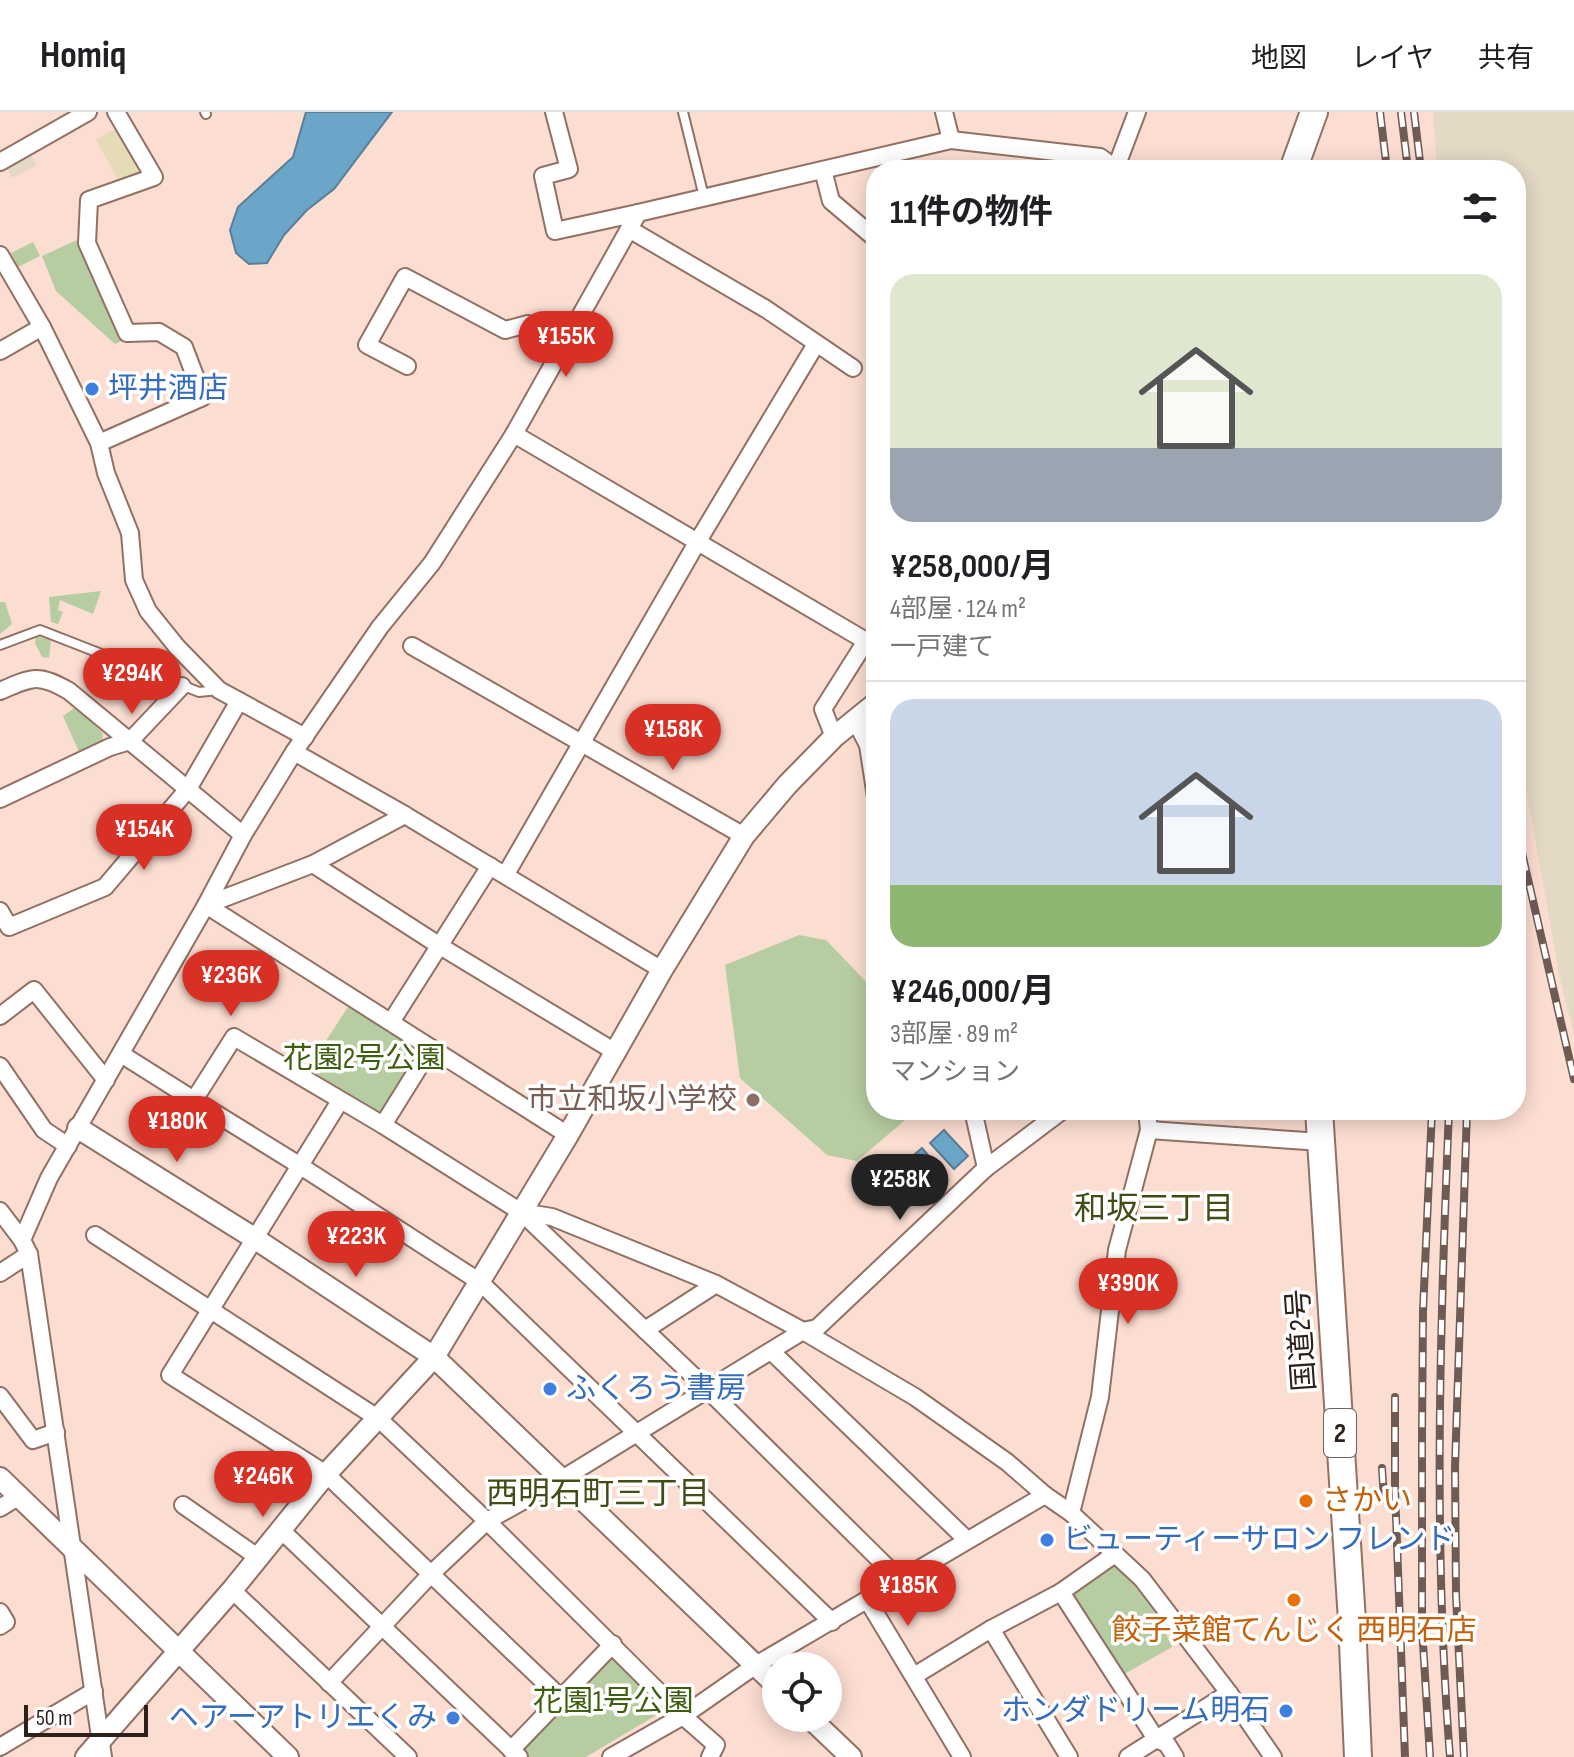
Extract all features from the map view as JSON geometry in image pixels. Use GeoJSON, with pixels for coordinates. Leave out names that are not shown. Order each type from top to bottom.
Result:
{"type":"FeatureCollection","features":[{"type":"Feature","properties":{"kind":"highway"},"geometry":{"type":"LineString","coordinates":[[1297,160],[1314,112]]}},
{"type":"Feature","properties":{"kind":"highway","name":"国道2号"},"geometry":{"type":"LineString","coordinates":[[1320,1120],[1358,1757]]}},
{"type":"Feature","properties":{"kind":"street"},"geometry":{"type":"LineString","coordinates":[[0,162],[88,112]]}},
{"type":"Feature","properties":{"kind":"street"},"geometry":{"type":"LineString","coordinates":[[99,443],[203,397],[184,347],[159,332],[127,333],[87,243],[89,200],[154,177],[116,112]]}},
{"type":"Feature","properties":{"kind":"street"},"geometry":{"type":"LineString","coordinates":[[554,112],[569,169],[543,176],[555,231],[951,140],[1100,157],[1104,160]]}},
{"type":"Feature","properties":{"kind":"street"},"geometry":{"type":"LineString","coordinates":[[944,112],[951,140]]}},
{"type":"Feature","properties":{"kind":"street"},"geometry":{"type":"LineString","coordinates":[[1122,160],[1137,112]]}},
{"type":"Feature","properties":{"kind":"street"},"geometry":{"type":"LineString","coordinates":[[823,170],[831,201],[866,231]]}},
{"type":"Feature","properties":{"kind":"street"},"geometry":{"type":"LineString","coordinates":[[0,1273],[25,1247],[49,1178],[243,835],[294,752],[380,627],[432,563],[514,434],[561,345],[638,213]]}},
{"type":"Feature","properties":{"kind":"street"},"geometry":{"type":"LineString","coordinates":[[629,229],[766,309],[853,368]]}},
{"type":"Feature","properties":{"kind":"street"},"geometry":{"type":"LineString","coordinates":[[0,255],[42,327],[99,443],[106,473],[130,533],[134,580],[148,611],[177,647],[219,690],[305,737]]}},
{"type":"Feature","properties":{"kind":"street"},"geometry":{"type":"LineString","coordinates":[[407,366],[367,345],[405,277],[505,330],[528,324],[561,345]]}},
{"type":"Feature","properties":{"kind":"street"},"geometry":{"type":"LineString","coordinates":[[0,351],[42,327]]}},
{"type":"Feature","properties":{"kind":"street"},"geometry":{"type":"LineString","coordinates":[[506,874],[816,344]]}},
{"type":"Feature","properties":{"kind":"street"},"geometry":{"type":"LineString","coordinates":[[514,434],[866,637]]}},
{"type":"Feature","properties":{"kind":"street"},"geometry":{"type":"LineString","coordinates":[[412,646],[744,836]]}},
{"type":"Feature","properties":{"kind":"street"},"geometry":{"type":"LineString","coordinates":[[834,737],[823,709],[866,647]]}},
{"type":"Feature","properties":{"kind":"street"},"geometry":{"type":"LineString","coordinates":[[0,691],[38,677],[69,691],[243,835]]}},
{"type":"Feature","properties":{"kind":"street"},"geometry":{"type":"LineString","coordinates":[[0,799],[110,747],[130,741],[182,686]]}},
{"type":"Feature","properties":{"kind":"street"},"geometry":{"type":"LineString","coordinates":[[0,911],[9,927],[105,887],[188,789],[239,701]]}},
{"type":"Feature","properties":{"kind":"street"},"geometry":{"type":"LineString","coordinates":[[86,1757],[103,1748],[178,1651],[282,1531],[326,1474],[434,1357],[744,836],[787,785],[834,737],[866,711]]}},
{"type":"Feature","properties":{"kind":"street"},"geometry":{"type":"LineString","coordinates":[[855,720],[866,741]]}},
{"type":"Feature","properties":{"kind":"street"},"geometry":{"type":"LineString","coordinates":[[294,752],[506,874],[662,970]]}},
{"type":"Feature","properties":{"kind":"street"},"geometry":{"type":"LineString","coordinates":[[206,905],[313,864],[405,815]]}},
{"type":"Feature","properties":{"kind":"street"},"geometry":{"type":"LineString","coordinates":[[313,864],[440,946],[617,1053]]}},
{"type":"Feature","properties":{"kind":"street"},"geometry":{"type":"LineString","coordinates":[[391,1022],[490,866]]}},
{"type":"Feature","properties":{"kind":"street"},"geometry":{"type":"LineString","coordinates":[[206,905],[568,1135]]}},
{"type":"Feature","properties":{"kind":"street"},"geometry":{"type":"LineString","coordinates":[[0,1016],[34,990],[106,1080]]}},
{"type":"Feature","properties":{"kind":"street"},"geometry":{"type":"LineString","coordinates":[[194,1100],[234,1037],[383,1125],[521,1212],[707,1389],[900,1580]]}},
{"type":"Feature","properties":{"kind":"street"},"geometry":{"type":"LineString","coordinates":[[383,1125],[431,1048]]}},
{"type":"Feature","properties":{"kind":"street"},"geometry":{"type":"LineString","coordinates":[[121,1054],[480,1282],[832,1622]]}},
{"type":"Feature","properties":{"kind":"street"},"geometry":{"type":"LineString","coordinates":[[0,1066],[44,1130],[73,1137],[254,1238],[434,1357],[762,1671]]}},
{"type":"Feature","properties":{"kind":"street"},"geometry":{"type":"LineString","coordinates":[[340,1101],[170,1375],[326,1474],[561,1698]]}},
{"type":"Feature","properties":{"kind":"street"},"geometry":{"type":"LineString","coordinates":[[975,1120],[986,1168]]}},
{"type":"Feature","properties":{"kind":"street"},"geometry":{"type":"LineString","coordinates":[[329,1683],[431,1574],[487,1521],[562,1479],[803,1331],[817,1328],[986,1168],[1050,1120]]}},
{"type":"Feature","properties":{"kind":"street"},"geometry":{"type":"LineString","coordinates":[[1071,1513],[1100,1397],[1117,1250],[1149,1130],[1148,1120]]}},
{"type":"Feature","properties":{"kind":"street"},"geometry":{"type":"LineString","coordinates":[[1149,1130],[1321,1142]]}},
{"type":"Feature","properties":{"kind":"street"},"geometry":{"type":"LineString","coordinates":[[0,1211],[25,1247],[103,1748]]}},
{"type":"Feature","properties":{"kind":"street"},"geometry":{"type":"LineString","coordinates":[[521,1212],[552,1217],[716,1284],[915,1397],[1007,1462],[1071,1513],[1142,1579],[1229,1693],[1272,1757]]}},
{"type":"Feature","properties":{"kind":"street"},"geometry":{"type":"LineString","coordinates":[[95,1235],[379,1419],[716,1745],[710,1757]]}},
{"type":"Feature","properties":{"kind":"street"},"geometry":{"type":"LineString","coordinates":[[645,1330],[716,1284]]}},
{"type":"Feature","properties":{"kind":"street"},"geometry":{"type":"LineString","coordinates":[[771,1351],[967,1540]]}},
{"type":"Feature","properties":{"kind":"street"},"geometry":{"type":"LineString","coordinates":[[0,1396],[33,1440],[56,1432]]}},
{"type":"Feature","properties":{"kind":"street"},"geometry":{"type":"LineString","coordinates":[[0,1478],[288,1757]]}},
{"type":"Feature","properties":{"kind":"street"},"geometry":{"type":"LineString","coordinates":[[611,1757],[683,1716],[756,1665],[1045,1495]]}},
{"type":"Feature","properties":{"kind":"street"},"geometry":{"type":"LineString","coordinates":[[0,1508],[18,1497]]}},
{"type":"Feature","properties":{"kind":"street"},"geometry":{"type":"LineString","coordinates":[[183,1505],[259,1558]]}},
{"type":"Feature","properties":{"kind":"street"},"geometry":{"type":"LineString","coordinates":[[282,1531],[515,1753],[561,1698],[613,1644]]}},
{"type":"Feature","properties":{"kind":"street"},"geometry":{"type":"LineString","coordinates":[[914,1676],[991,1629],[1061,1592],[1115,1554]]}},
{"type":"Feature","properties":{"kind":"street"},"geometry":{"type":"LineString","coordinates":[[232,1590],[408,1757]]}},
{"type":"Feature","properties":{"kind":"street"},"geometry":{"type":"LineString","coordinates":[[1061,1592],[1156,1739],[1167,1744],[1175,1757]]}},
{"type":"Feature","properties":{"kind":"street"},"geometry":{"type":"LineString","coordinates":[[868,1601],[962,1757]]}},
{"type":"Feature","properties":{"kind":"street"},"geometry":{"type":"LineString","coordinates":[[0,1612],[6,1622],[0,1626]]}},
{"type":"Feature","properties":{"kind":"street"},"geometry":{"type":"LineString","coordinates":[[991,1629],[1069,1757]]}},
{"type":"Feature","properties":{"kind":"street"},"geometry":{"type":"LineString","coordinates":[[0,1747],[94,1691]]}},
{"type":"Feature","properties":{"kind":"street"},"geometry":{"type":"LineString","coordinates":[[1128,1757],[1229,1693]]}},
{"type":"Feature","properties":{"kind":"street"},"geometry":{"type":"LineString","coordinates":[[825,1732],[851,1757]]}},
{"type":"Feature","properties":{"kind":"lane"},"geometry":{"type":"LineString","coordinates":[[683,112],[704,198]]}},
{"type":"Feature","properties":{"kind":"lane"},"geometry":{"type":"LineString","coordinates":[[0,645],[40,630],[199,692],[219,690]]}},
{"type":"Feature","properties":{"kind":"shaded area"},"geometry":{"type":"Polygon","coordinates":[[[1433,112],[1574,112],[1574,1035],[1560,979],[1526,788],[1526,160],[1436,160],[1433,112]]]}},
{"type":"Feature","properties":{"kind":"shaded area"},"geometry":{"type":"Polygon","coordinates":[[[30,153],[37,165],[12,178],[6,166],[30,153]]]}},
{"type":"Feature","properties":{"kind":"green space"},"geometry":{"type":"Polygon","coordinates":[[[77,240],[121,341],[115,344],[56,291],[42,256],[77,240]]]}},
{"type":"Feature","properties":{"kind":"green space"},"geometry":{"type":"Polygon","coordinates":[[[33,242],[40,256],[18,267],[11,253],[33,242]]]}},
{"type":"Feature","properties":{"kind":"green space"},"geometry":{"type":"Polygon","coordinates":[[[101,591],[93,614],[60,600],[58,610],[63,612],[58,624],[51,622],[49,597],[101,591]]]}},
{"type":"Feature","properties":{"kind":"green space"},"geometry":{"type":"Polygon","coordinates":[[[0,602],[5,602],[12,624],[0,634],[0,602]]]}},
{"type":"Feature","properties":{"kind":"green space"},"geometry":{"type":"Polygon","coordinates":[[[36,636],[51,640],[49,658],[42,657],[35,643],[36,636]]]}},
{"type":"Feature","properties":{"kind":"green space"},"geometry":{"type":"Polygon","coordinates":[[[76,707],[103,733],[102,744],[80,754],[63,716],[76,707]]]}},
{"type":"Feature","properties":{"kind":"green space"},"geometry":{"type":"Polygon","coordinates":[[[799,935],[826,940],[866,982],[866,1120],[905,1120],[857,1161],[827,1155],[740,1078],[725,965],[799,935]]]}},
{"type":"Feature","properties":{"kind":"green space","name":"花園2号公園"},"geometry":{"type":"Polygon","coordinates":[[[350,1004],[422,1050],[381,1114],[307,1070],[350,1004]]]}},
{"type":"Feature","properties":{"kind":"green space"},"geometry":{"type":"Polygon","coordinates":[[[1118,1564],[1158,1616],[1172,1647],[1121,1676],[1072,1596],[1118,1564]]]}},
{"type":"Feature","properties":{"kind":"green space","name":"花園1号公園"},"geometry":{"type":"Polygon","coordinates":[[[614,1654],[660,1701],[663,1711],[586,1757],[529,1757],[520,1749],[614,1654]]]}},
{"type":"Feature","properties":{"kind":"sand"},"geometry":{"type":"Polygon","coordinates":[[[118,127],[142,172],[118,179],[96,140],[118,127]]]}},
{"type":"Feature","properties":{"kind":"water"},"geometry":{"type":"Polygon","coordinates":[[[306,112],[392,112],[334,189],[307,210],[284,235],[267,263],[249,264],[236,253],[230,230],[238,207],[293,157],[306,112]]]}},
{"type":"Feature","properties":{"kind":"water"},"geometry":{"type":"Polygon","coordinates":[[[944,1130],[968,1156],[954,1169],[930,1143],[944,1130]]]}},
{"type":"Feature","properties":{"kind":"water"},"geometry":{"type":"Polygon","coordinates":[[[922,1148],[945,1175],[899,1215],[876,1188],[922,1148]]]}},
{"type":"Feature","properties":{"kind":"railway"},"geometry":{"type":"LineString","coordinates":[[1380,112],[1386,160]]}},
{"type":"Feature","properties":{"kind":"railway"},"geometry":{"type":"LineString","coordinates":[[1401,112],[1407,160]]}},
{"type":"Feature","properties":{"kind":"railway"},"geometry":{"type":"LineString","coordinates":[[1414,112],[1420,160]]}},
{"type":"Feature","properties":{"kind":"railway"},"geometry":{"type":"LineString","coordinates":[[1526,870],[1574,1079]]}},
{"type":"Feature","properties":{"kind":"railway"},"geometry":{"type":"LineString","coordinates":[[1430,1757],[1422,1627],[1422,1435],[1423,1311],[1432,1120]]}},
{"type":"Feature","properties":{"kind":"railway"},"geometry":{"type":"LineString","coordinates":[[1449,1120],[1441,1353],[1440,1514],[1450,1757]]}},
{"type":"Feature","properties":{"kind":"railway"},"geometry":{"type":"LineString","coordinates":[[1464,1757],[1456,1595],[1455,1467],[1467,1120]]}},
{"type":"Feature","properties":{"kind":"railway"},"geometry":{"type":"LineString","coordinates":[[1395,1397],[1395,1490],[1405,1757]]}},
{"type":"Feature","properties":{"kind":"railway"},"geometry":{"type":"LineString","coordinates":[[1382,1468],[1384,1500]]}},
{"type":"Feature","properties":{"kind":"place","name":"坪井酒店"},"geometry":{"type":"Point","coordinates":[92,389]}},
{"type":"Feature","properties":{"kind":"place","name":"市立和坂小学校"},"geometry":{"type":"Point","coordinates":[753,1100]}},
{"type":"Feature","properties":{"kind":"place","name":"ふくろう書房"},"geometry":{"type":"Point","coordinates":[550,1389]}},
{"type":"Feature","properties":{"kind":"place","name":"さかい"},"geometry":{"type":"Point","coordinates":[1306,1501]}},
{"type":"Feature","properties":{"kind":"place","name":"ビューティーサロン フレンド"},"geometry":{"type":"Point","coordinates":[1047,1540]}},
{"type":"Feature","properties":{"kind":"place","name":"餃子菜館てんじく 西明石店"},"geometry":{"type":"Point","coordinates":[1294,1600]}},
{"type":"Feature","properties":{"kind":"place","name":"ホンダドリーム明石"},"geometry":{"type":"Point","coordinates":[1286,1711]}},
{"type":"Feature","properties":{"kind":"place","name":"ヘアーアトリエくみ"},"geometry":{"type":"Point","coordinates":[453,1718]}},
{"type":"Feature","properties":{"kind":"district","name":"和坂三丁目"},"geometry":{"type":"Point","coordinates":[1154,1209]}},
{"type":"Feature","properties":{"kind":"district","name":"西明石町三丁目"},"geometry":{"type":"Point","coordinates":[598,1494]}}]}
